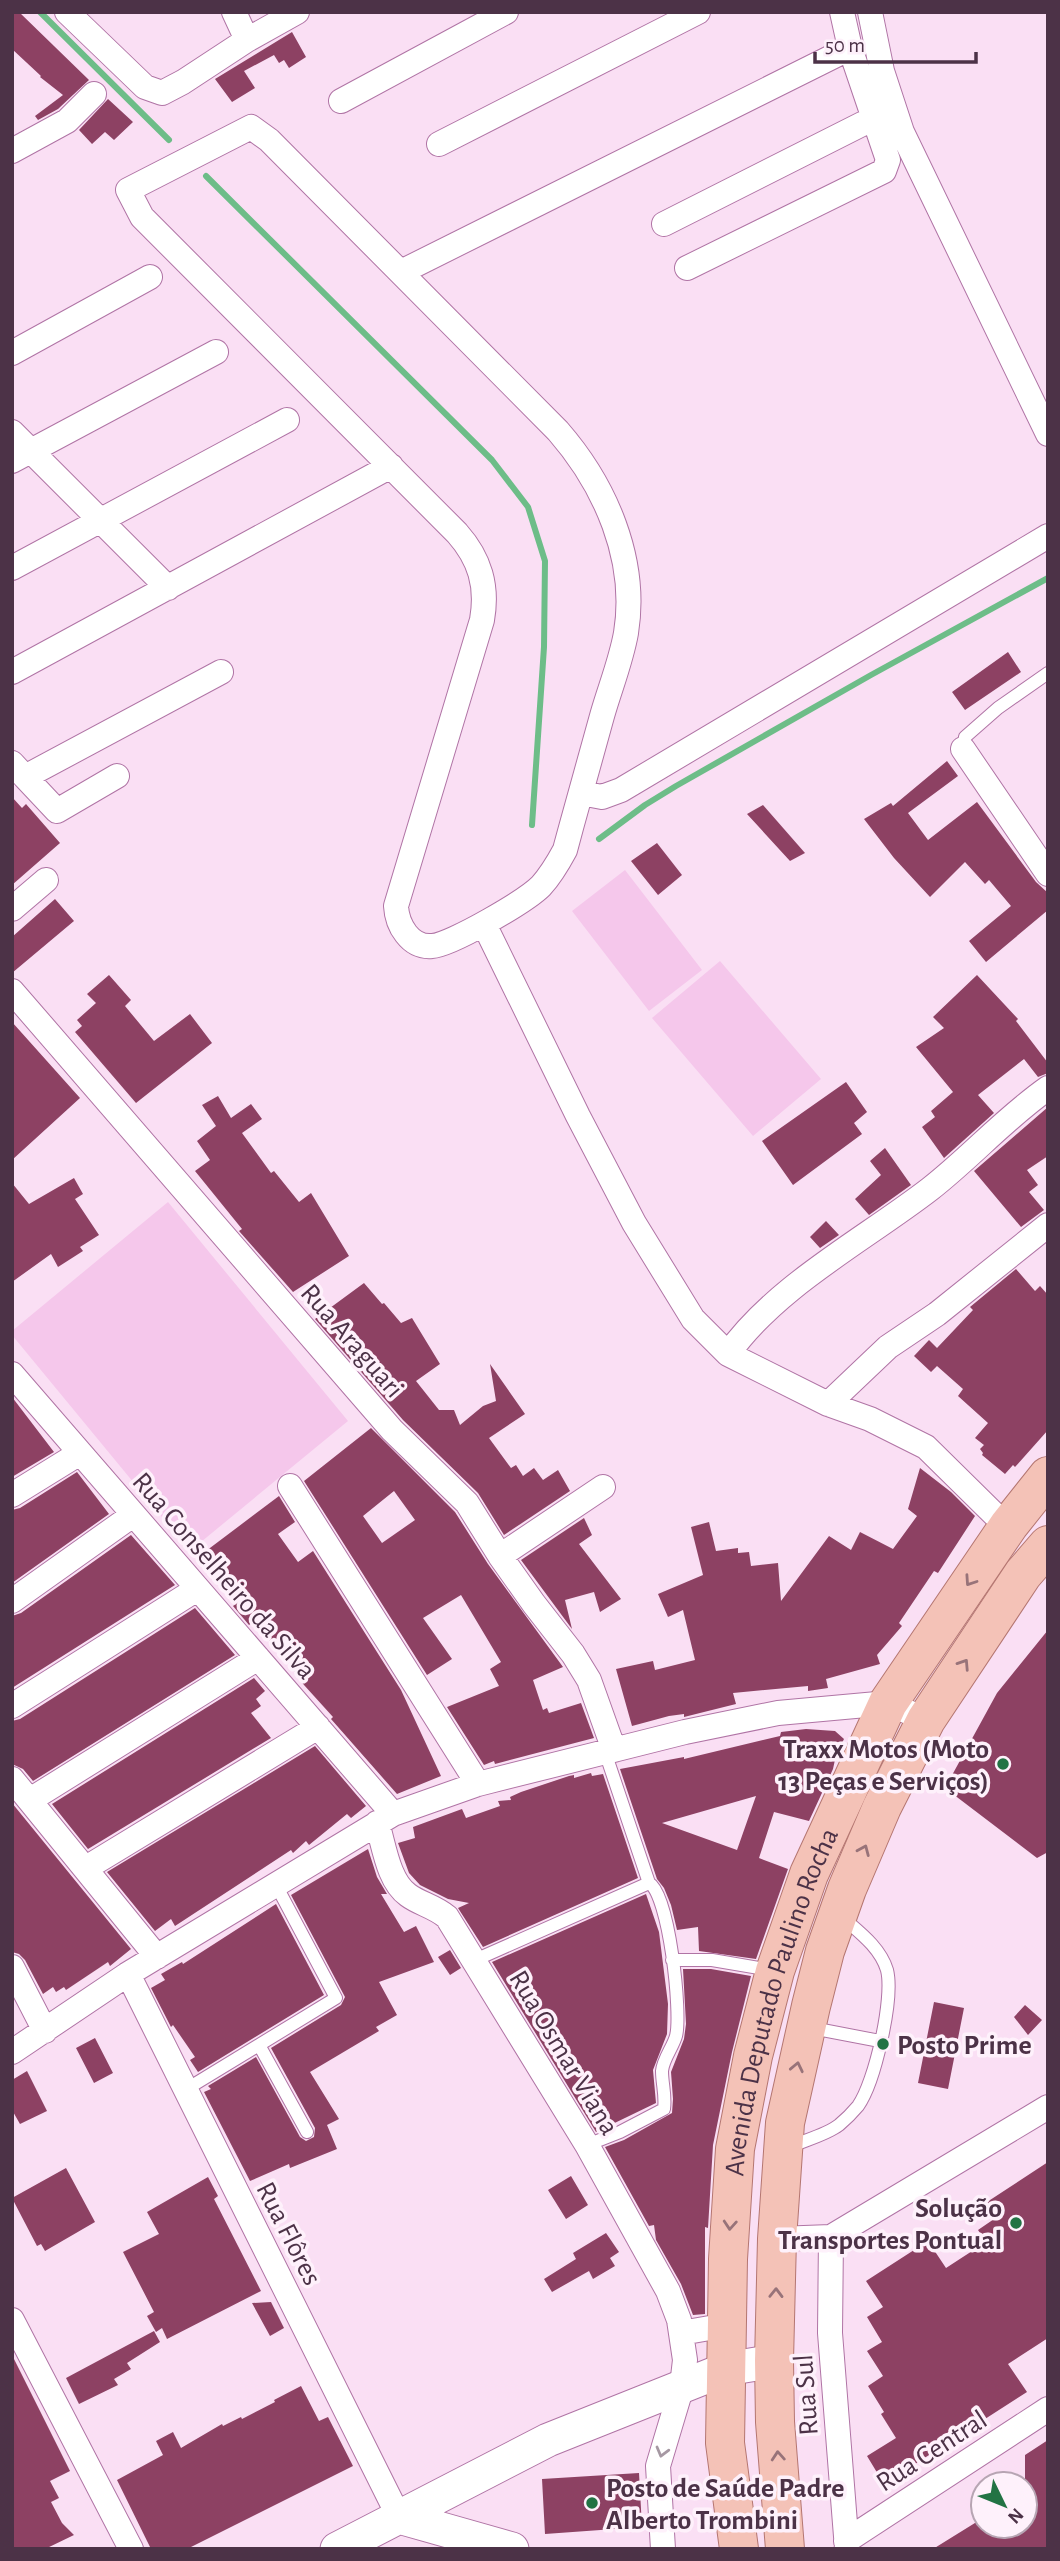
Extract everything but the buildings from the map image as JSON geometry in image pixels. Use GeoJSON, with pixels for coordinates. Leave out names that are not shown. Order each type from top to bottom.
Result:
{"type":"FeatureCollection","features":[{"type":"Feature","properties":{"kind":"main road","name":"Avenida Deputado Paulino Rocha"},"geometry":{"type":"LineString","coordinates":[[739,2549],[725,2443],[728,2259],[735,2149],[753,2056],[775,1971],[809,1874],[888,1703],[1009,1525],[1048,1476]]}},
{"type":"Feature","properties":{"kind":"main road","name":"Avenida Deputado Paulino Rocha"},"geometry":{"type":"LineString","coordinates":[[785,2549],[776,2434],[774,2361],[777,2239],[785,2123],[825,1951],[882,1807],[926,1720],[1023,1574],[1048,1545]]}},
{"type":"Feature","properties":{"kind":"main road"},"geometry":{"type":"LineString","coordinates":[[337,2549],[548,2440],[726,2369],[774,2361]]}},
{"type":"Feature","properties":{"kind":"main road"},"geometry":{"type":"LineString","coordinates":[[399,2517],[512,2549]]}},
{"type":"Feature","properties":{"kind":"street"},"geometry":{"type":"LineString","coordinates":[[67,12],[145,87],[162,93],[297,12]]}},
{"type":"Feature","properties":{"kind":"street"},"geometry":{"type":"LineString","coordinates":[[234,12],[247,40]]}},
{"type":"Feature","properties":{"kind":"street"},"geometry":{"type":"LineString","coordinates":[[341,101],[506,12]]}},
{"type":"Feature","properties":{"kind":"street"},"geometry":{"type":"LineString","coordinates":[[439,144],[698,12]]}},
{"type":"Feature","properties":{"kind":"street"},"geometry":{"type":"LineString","coordinates":[[687,268],[884,171],[888,160],[850,48],[842,12]]}},
{"type":"Feature","properties":{"kind":"street"},"geometry":{"type":"LineString","coordinates":[[870,12],[882,71],[902,132],[1048,434]]}},
{"type":"Feature","properties":{"kind":"street"},"geometry":{"type":"LineString","coordinates":[[401,272],[850,48]]}},
{"type":"Feature","properties":{"kind":"street"},"geometry":{"type":"LineString","coordinates":[[12,151],[67,121],[94,94]]}},
{"type":"Feature","properties":{"kind":"street"},"geometry":{"type":"LineString","coordinates":[[664,224],[874,118]]}},
{"type":"Feature","properties":{"kind":"street"},"geometry":{"type":"LineString","coordinates":[[251,127],[269,140],[401,272],[577,452],[592,475],[616,527],[626,579],[626,633],[565,850],[551,875],[529,896],[484,924],[433,947],[417,942],[403,932],[396,915],[396,906],[482,620],[485,590],[477,560],[468,545],[391,466],[142,217],[128,190],[251,127]]}},
{"type":"Feature","properties":{"kind":"street"},"geometry":{"type":"LineString","coordinates":[[12,353],[150,278]]}},
{"type":"Feature","properties":{"kind":"street"},"geometry":{"type":"LineString","coordinates":[[22,456],[216,352]]}},
{"type":"Feature","properties":{"kind":"street"},"geometry":{"type":"LineString","coordinates":[[12,568],[287,420]]}},
{"type":"Feature","properties":{"kind":"street"},"geometry":{"type":"LineString","coordinates":[[12,432],[22,456],[101,521],[168,588]]}},
{"type":"Feature","properties":{"kind":"street"},"geometry":{"type":"LineString","coordinates":[[12,671],[391,466]]}},
{"type":"Feature","properties":{"kind":"street"},"geometry":{"type":"LineString","coordinates":[[581,793],[602,797],[621,790],[1048,536]]}},
{"type":"Feature","properties":{"kind":"street"},"geometry":{"type":"LineString","coordinates":[[117,776],[57,811],[19,770],[221,672]]}},
{"type":"Feature","properties":{"kind":"street"},"geometry":{"type":"LineString","coordinates":[[963,749],[1048,874]]}},
{"type":"Feature","properties":{"kind":"street"},"geometry":{"type":"LineString","coordinates":[[12,909],[47,880]]}},
{"type":"Feature","properties":{"kind":"street"},"geometry":{"type":"LineString","coordinates":[[484,924],[634,1223],[693,1319],[728,1354],[828,1404],[870,1419],[926,1447],[994,1514],[1009,1525]]}},
{"type":"Feature","properties":{"kind":"street","name":"Rua Araguari"},"geometry":{"type":"LineString","coordinates":[[12,991],[392,1430],[467,1503],[500,1556],[573,1654],[589,1680],[609,1751]]}},
{"type":"Feature","properties":{"kind":"street"},"geometry":{"type":"LineString","coordinates":[[728,1354],[742,1334],[777,1301],[903,1206],[930,1189],[1018,1109],[1048,1088]]}},
{"type":"Feature","properties":{"kind":"street"},"geometry":{"type":"LineString","coordinates":[[828,1404],[888,1347],[937,1314],[1048,1225]]}},
{"type":"Feature","properties":{"kind":"street","name":"Rua Conselheiro da Silva"},"geometry":{"type":"LineString","coordinates":[[15,1382],[318,1727],[385,1819]]}},
{"type":"Feature","properties":{"kind":"street"},"geometry":{"type":"LineString","coordinates":[[12,1494],[80,1453]]}},
{"type":"Feature","properties":{"kind":"street"},"geometry":{"type":"LineString","coordinates":[[290,1486],[478,1784]]}},
{"type":"Feature","properties":{"kind":"street"},"geometry":{"type":"LineString","coordinates":[[500,1556],[603,1487]]}},
{"type":"Feature","properties":{"kind":"street"},"geometry":{"type":"LineString","coordinates":[[12,1601],[134,1515]]}},
{"type":"Feature","properties":{"kind":"street"},"geometry":{"type":"LineString","coordinates":[[12,1706],[197,1589]]}},
{"type":"Feature","properties":{"kind":"street"},"geometry":{"type":"LineString","coordinates":[[30,1800],[258,1658]]}},
{"type":"Feature","properties":{"kind":"street"},"geometry":{"type":"LineString","coordinates":[[12,2052],[128,1975],[385,1819],[478,1784],[685,1732],[778,1713],[888,1703],[926,1720]]}},
{"type":"Feature","properties":{"kind":"street"},"geometry":{"type":"LineString","coordinates":[[86,1868],[318,1727]]}},
{"type":"Feature","properties":{"kind":"street"},"geometry":{"type":"LineString","coordinates":[[12,1779],[157,1957]]}},
{"type":"Feature","properties":{"kind":"street","name":"Rua Osmar Viana"},"geometry":{"type":"LineString","coordinates":[[385,1819],[389,1861],[400,1887],[406,1894],[435,1907],[447,1917],[587,2145],[668,2291],[679,2320],[685,2360],[682,2386]]}},
{"type":"Feature","properties":{"kind":"street"},"geometry":{"type":"LineString","coordinates":[[12,1967],[45,2031]]}},
{"type":"Feature","properties":{"kind":"street","name":"Rua Flôres"},"geometry":{"type":"LineString","coordinates":[[128,1975],[399,2517]]}},
{"type":"Feature","properties":{"kind":"street"},"geometry":{"type":"LineString","coordinates":[[777,2239],[831,2237],[1048,2107]]}},
{"type":"Feature","properties":{"kind":"street","name":"Rua Sul"},"geometry":{"type":"LineString","coordinates":[[831,2237],[830,2333],[847,2545]]}},
{"type":"Feature","properties":{"kind":"street"},"geometry":{"type":"LineString","coordinates":[[12,2320],[131,2549]]}},
{"type":"Feature","properties":{"kind":"street"},"geometry":{"type":"LineString","coordinates":[[681,2333],[727,2325]]}},
{"type":"Feature","properties":{"kind":"street"},"geometry":{"type":"LineString","coordinates":[[663,2549],[658,2466],[682,2386]]}},
{"type":"Feature","properties":{"kind":"street","name":"Rua Central"},"geometry":{"type":"LineString","coordinates":[[847,2545],[1048,2409]]}},
{"type":"Feature","properties":{"kind":"lane"},"geometry":{"type":"LineString","coordinates":[[963,749],[965,737],[998,708],[1048,673]]}},
{"type":"Feature","properties":{"kind":"lane"},"geometry":{"type":"LineString","coordinates":[[587,2145],[620,2132],[664,2109],[662,2068],[676,2035],[678,2018],[663,1905],[654,1886],[649,1883],[609,1751]]}},
{"type":"Feature","properties":{"kind":"lane"},"geometry":{"type":"LineString","coordinates":[[475,1960],[649,1883]]}},
{"type":"Feature","properties":{"kind":"lane"},"geometry":{"type":"LineString","coordinates":[[185,2090],[336,1998],[276,1885]]}},
{"type":"Feature","properties":{"kind":"lane"},"geometry":{"type":"LineString","coordinates":[[783,2150],[838,2126],[858,2105],[869,2083],[880,2041],[890,1996],[887,1968],[873,1944],[838,1914]]}},
{"type":"Feature","properties":{"kind":"lane"},"geometry":{"type":"LineString","coordinates":[[672,1960],[712,1960],[775,1971]]}},
{"type":"Feature","properties":{"kind":"lane"},"geometry":{"type":"LineString","coordinates":[[806,2027],[880,2041]]}},
{"type":"Feature","properties":{"kind":"lane"},"geometry":{"type":"LineString","coordinates":[[259,2045],[307,2132]]}},
{"type":"Feature","properties":{"kind":"shaded area"},"geometry":{"type":"Polygon","coordinates":[[[625,870],[702,970],[649,1011],[572,911],[625,870]]]}},
{"type":"Feature","properties":{"kind":"shaded area"},"geometry":{"type":"Polygon","coordinates":[[[720,961],[821,1079],[753,1136],[652,1018],[720,961]]]}},
{"type":"Feature","properties":{"kind":"shaded area"},"geometry":{"type":"Polygon","coordinates":[[[168,1202],[348,1421],[190,1551],[12,1335],[12,1331],[168,1202]]]}},
{"type":"Feature","properties":{"kind":"waterway"},"geometry":{"type":"LineString","coordinates":[[40,12],[169,140]]}},
{"type":"Feature","properties":{"kind":"waterway"},"geometry":{"type":"LineString","coordinates":[[206,176],[492,460],[528,507],[545,561],[544,647],[532,825]]}},
{"type":"Feature","properties":{"kind":"waterway"},"geometry":{"type":"LineString","coordinates":[[599,839],[676,786],[1048,578]]}},
{"type":"Feature","properties":{"kind":"place","name":"Traxx Motos (Moto 13 Peças e Serviços)"},"geometry":{"type":"Point","coordinates":[1003,1764]}},
{"type":"Feature","properties":{"kind":"place","name":"Posto Prime"},"geometry":{"type":"Point","coordinates":[883,2044]}},
{"type":"Feature","properties":{"kind":"place","name":"Solução Transportes Pontual"},"geometry":{"type":"Point","coordinates":[1016,2223]}},
{"type":"Feature","properties":{"kind":"place","name":"Posto de Saúde Padre Alberto Trombini"},"geometry":{"type":"Point","coordinates":[592,2503]}}]}
